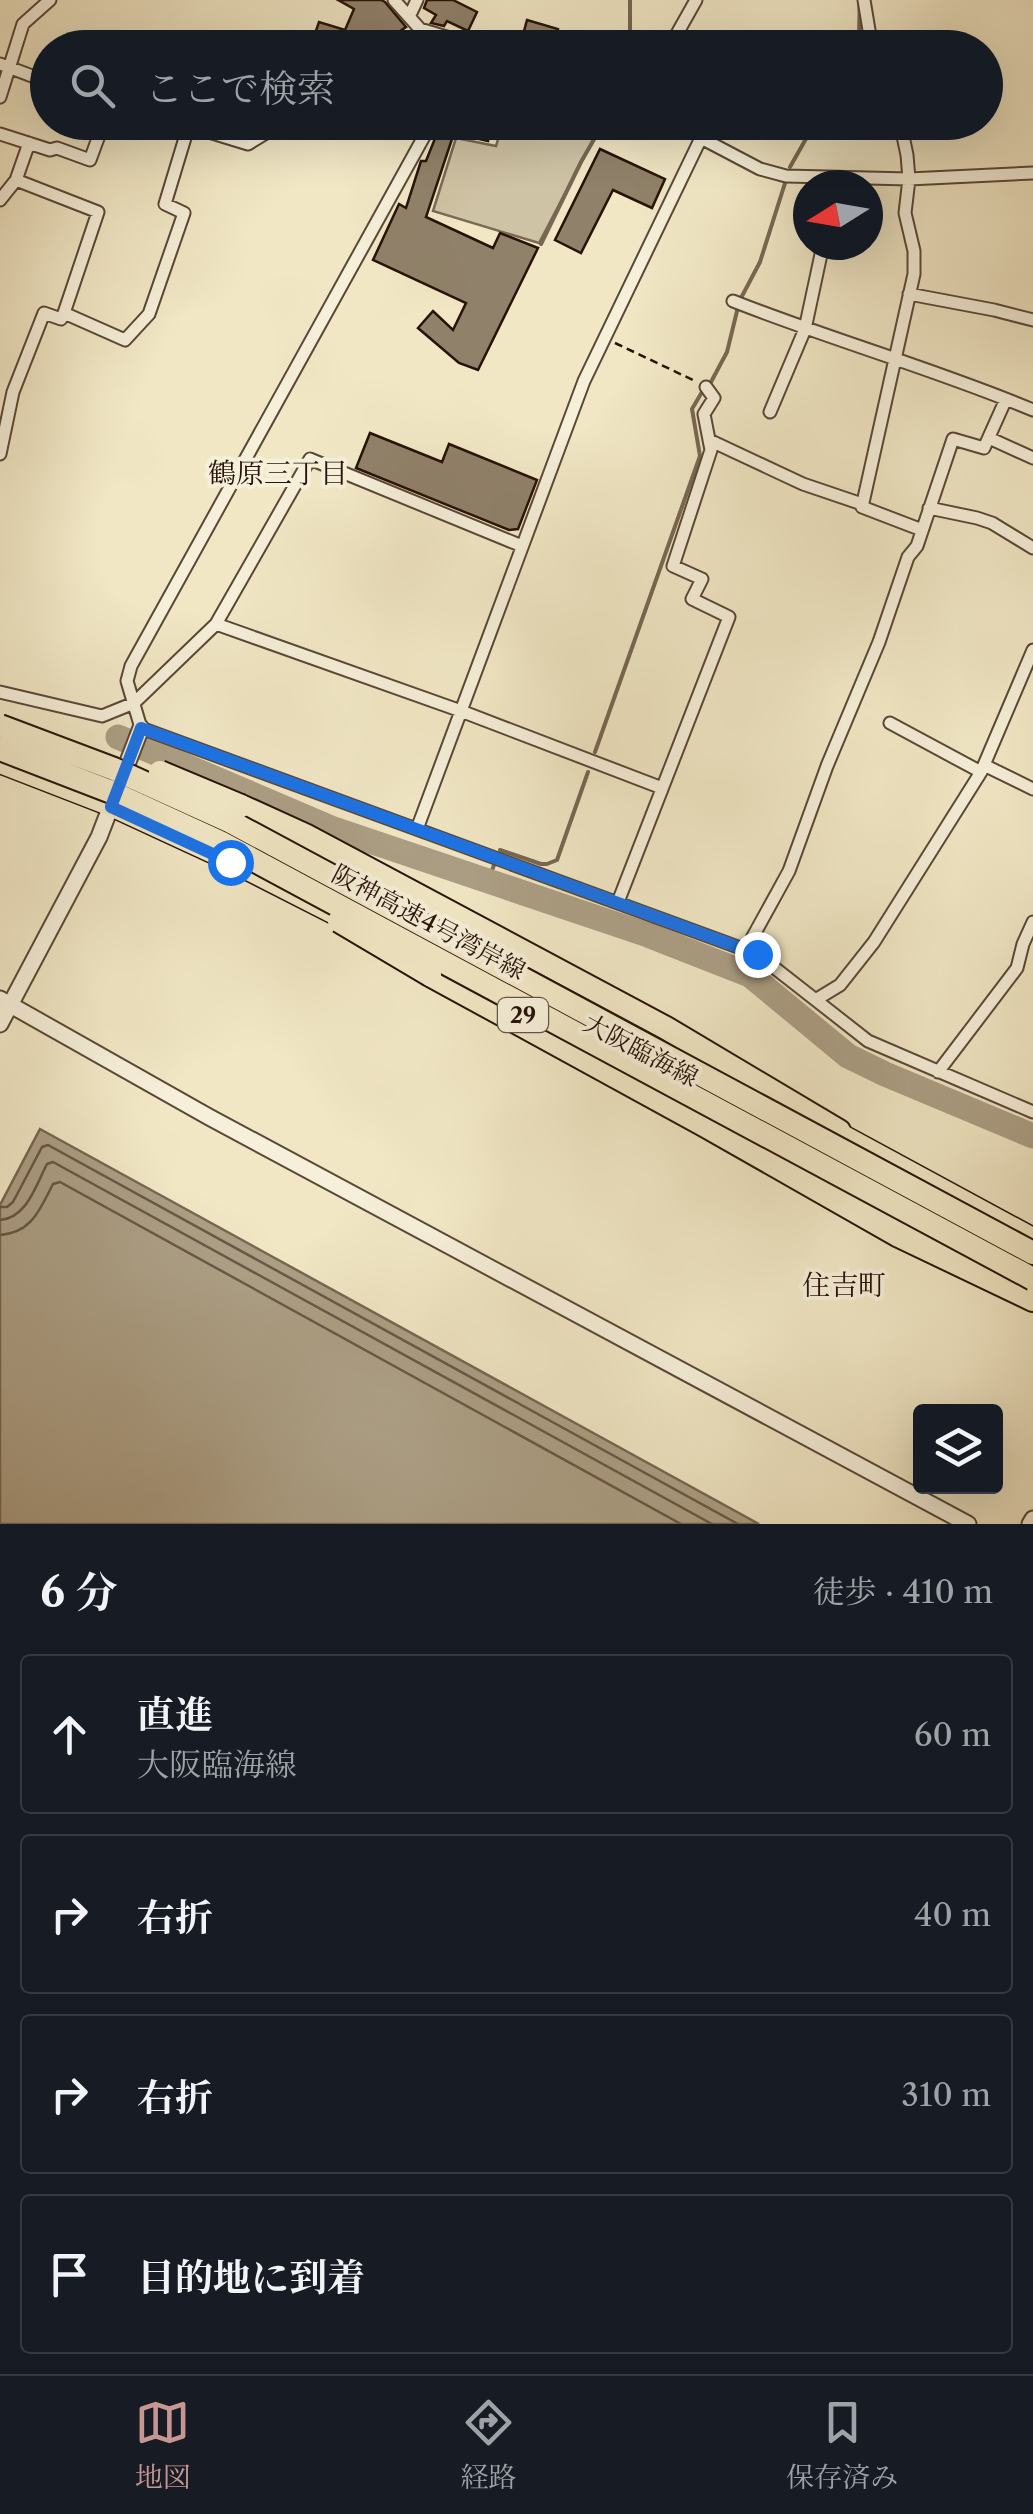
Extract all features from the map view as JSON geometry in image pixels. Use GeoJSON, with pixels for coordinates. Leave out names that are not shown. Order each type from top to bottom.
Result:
{"type":"FeatureCollection","features":[{"type":"Feature","properties":{"kind":"highway"},"geometry":{"type":"LineString","coordinates":[[0,720],[70,739],[153,769],[304,834],[666,1028],[839,1132]]}},
{"type":"Feature","properties":{"kind":"highway","name":"阪神高速4号湾岸線"},"geometry":{"type":"LineString","coordinates":[[0,720],[231,822],[1033,1253]]}},
{"type":"Feature","properties":{"kind":"highway"},"geometry":{"type":"LineString","coordinates":[[0,750],[199,842],[278,884],[430,976],[687,1115],[897,1235],[1033,1297]]}},
{"type":"Feature","properties":{"kind":"highway","name":"阪神高速4号湾岸線"},"geometry":{"type":"LineString","coordinates":[[0,750],[109,791],[220,842],[1033,1279]]}},
{"type":"Feature","properties":{"kind":"main road","name":"大阪臨海線"},"geometry":{"type":"LineString","coordinates":[[0,720],[127,766],[267,828],[1033,1237]]}},
{"type":"Feature","properties":{"kind":"main road","name":"大阪臨海線"},"geometry":{"type":"LineString","coordinates":[[0,764],[111,807],[230,862],[714,1118],[1033,1297]]}},
{"type":"Feature","properties":{"kind":"street"},"geometry":{"type":"LineString","coordinates":[[0,97],[5,66],[23,24],[50,0]]}},
{"type":"Feature","properties":{"kind":"street"},"geometry":{"type":"LineString","coordinates":[[394,0],[424,30]]}},
{"type":"Feature","properties":{"kind":"street"},"geometry":{"type":"LineString","coordinates":[[409,17],[417,0]]}},
{"type":"Feature","properties":{"kind":"street"},"geometry":{"type":"LineString","coordinates":[[679,30],[696,0]]}},
{"type":"Feature","properties":{"kind":"street"},"geometry":{"type":"LineString","coordinates":[[864,0],[869,30]]}},
{"type":"Feature","properties":{"kind":"street"},"geometry":{"type":"LineString","coordinates":[[5,66],[30,75]]}},
{"type":"Feature","properties":{"kind":"street"},"geometry":{"type":"LineString","coordinates":[[0,134],[90,160],[97,140]]}},
{"type":"Feature","properties":{"kind":"street"},"geometry":{"type":"LineString","coordinates":[[64,313],[126,340],[149,314],[184,213],[165,204],[179,140]]}},
{"type":"Feature","properties":{"kind":"street"},"geometry":{"type":"LineString","coordinates":[[0,1024],[6,1002],[99,837],[141,728],[127,681],[130,666],[422,140]]}},
{"type":"Feature","properties":{"kind":"street"},"geometry":{"type":"LineString","coordinates":[[417,829],[584,380],[700,140]]}},
{"type":"Feature","properties":{"kind":"street"},"geometry":{"type":"LineString","coordinates":[[705,140],[760,169],[793,177]]}},
{"type":"Feature","properties":{"kind":"street"},"geometry":{"type":"LineString","coordinates":[[862,504],[914,274],[914,251],[905,213],[909,179],[904,140]]}},
{"type":"Feature","properties":{"kind":"street"},"geometry":{"type":"LineString","coordinates":[[0,200],[16,180],[29,143]]}},
{"type":"Feature","properties":{"kind":"street"},"geometry":{"type":"LineString","coordinates":[[883,180],[1033,173]]}},
{"type":"Feature","properties":{"kind":"street"},"geometry":{"type":"LineString","coordinates":[[0,454],[13,392],[44,313],[61,320],[98,212],[16,180]]}},
{"type":"Feature","properties":{"kind":"street"},"geometry":{"type":"LineString","coordinates":[[770,412],[806,329],[820,260]]}},
{"type":"Feature","properties":{"kind":"street"},"geometry":{"type":"LineString","coordinates":[[909,294],[1033,320]]}},
{"type":"Feature","properties":{"kind":"street"},"geometry":{"type":"LineString","coordinates":[[733,301],[894,356],[1033,410]]}},
{"type":"Feature","properties":{"kind":"street"},"geometry":{"type":"LineString","coordinates":[[618,902],[730,617],[692,599],[702,579],[673,566],[711,450],[704,414],[714,398],[706,386]]}},
{"type":"Feature","properties":{"kind":"street"},"geometry":{"type":"LineString","coordinates":[[745,950],[789,871],[826,766],[879,642],[908,557],[917,546],[953,439],[984,448],[1006,399]]}},
{"type":"Feature","properties":{"kind":"street"},"geometry":{"type":"LineString","coordinates":[[988,438],[1033,458]]}},
{"type":"Feature","properties":{"kind":"street"},"geometry":{"type":"LineString","coordinates":[[709,440],[803,484],[922,530]]}},
{"type":"Feature","properties":{"kind":"street"},"geometry":{"type":"LineString","coordinates":[[0,692],[102,716],[134,703],[216,624],[310,459],[522,546]]}},
{"type":"Feature","properties":{"kind":"street"},"geometry":{"type":"LineString","coordinates":[[930,508],[992,523],[1033,548]]}},
{"type":"Feature","properties":{"kind":"street"},"geometry":{"type":"LineString","coordinates":[[216,624],[662,788]]}},
{"type":"Feature","properties":{"kind":"street"},"geometry":{"type":"LineString","coordinates":[[817,999],[840,985],[874,942],[983,768],[1033,650]]}},
{"type":"Feature","properties":{"kind":"street"},"geometry":{"type":"LineString","coordinates":[[890,722],[1033,789]]}},
{"type":"Feature","properties":{"kind":"street"},"geometry":{"type":"LineString","coordinates":[[141,728],[757,954],[868,1041],[1033,1112]]}},
{"type":"Feature","properties":{"kind":"street"},"geometry":{"type":"LineString","coordinates":[[938,1072],[1017,968],[1033,922]]}},
{"type":"Feature","properties":{"kind":"street"},"geometry":{"type":"LineString","coordinates":[[6,1002],[209,1117],[968,1524]]}},
{"type":"Feature","properties":{"kind":"path"},"geometry":{"type":"LineString","coordinates":[[604,338],[706,386]]}},
{"type":"Feature","properties":{"kind":"shaded area"},"geometry":{"type":"Polygon","coordinates":[[[455,140],[496,146],[498,140],[593,140],[539,243],[433,211],[455,140]]]}},
{"type":"Feature","properties":{"kind":"water"},"geometry":{"type":"Polygon","coordinates":[[[40,1129],[759,1524],[0,1524],[0,1205],[40,1129]]]}},
{"type":"Feature","properties":{"kind":"building"},"geometry":{"type":"Polygon","coordinates":[[[338,0],[381,0],[406,27],[345,30],[354,9],[338,0]]]}},
{"type":"Feature","properties":{"kind":"building"},"geometry":{"type":"Polygon","coordinates":[[[427,0],[453,0],[477,12],[466,30],[447,21],[444,26],[431,23],[436,15],[424,8],[427,0]]]}},
{"type":"Feature","properties":{"kind":"building"},"geometry":{"type":"Polygon","coordinates":[[[527,20],[558,29],[558,30],[524,30],[527,20]]]}},
{"type":"Feature","properties":{"kind":"building"},"geometry":{"type":"Polygon","coordinates":[[[319,22],[345,30],[316,30],[319,22]]]}},
{"type":"Feature","properties":{"kind":"building"},"geometry":{"type":"Polygon","coordinates":[[[434,140],[452,140],[426,217],[493,248],[500,233],[538,248],[478,370],[459,363],[418,328],[433,311],[453,330],[466,303],[373,260],[399,204],[406,208],[421,161],[426,161],[434,140]]]}},
{"type":"Feature","properties":{"kind":"building"},"geometry":{"type":"Polygon","coordinates":[[[600,149],[665,179],[652,208],[613,190],[581,253],[555,240],[600,149]]]}},
{"type":"Feature","properties":{"kind":"building"},"geometry":{"type":"Polygon","coordinates":[[[370,433],[442,462],[449,444],[537,480],[518,529],[509,530],[356,468],[370,433]]]}},
{"type":"Feature","properties":{"kind":"waterway"},"geometry":{"type":"LineString","coordinates":[[630,0],[630,30]]}},
{"type":"Feature","properties":{"kind":"waterway"},"geometry":{"type":"LineString","coordinates":[[859,0],[859,30]]}},
{"type":"Feature","properties":{"kind":"waterway"},"geometry":{"type":"LineString","coordinates":[[541,244],[594,140]]}},
{"type":"Feature","properties":{"kind":"waterway"},"geometry":{"type":"LineString","coordinates":[[790,167],[805,140]]}},
{"type":"Feature","properties":{"kind":"waterway"},"geometry":{"type":"LineString","coordinates":[[741,298],[760,262],[786,180]]}},
{"type":"Feature","properties":{"kind":"waterway"},"geometry":{"type":"LineString","coordinates":[[711,382],[727,352],[738,307]]}},
{"type":"Feature","properties":{"kind":"waterway"},"geometry":{"type":"LineString","coordinates":[[595,752],[700,456],[692,409],[702,392]]}},
{"type":"Feature","properties":{"kind":"waterway"},"geometry":{"type":"LineString","coordinates":[[118,737],[331,828],[648,935],[750,975],[848,1056],[1033,1136]]}},
{"type":"Feature","properties":{"kind":"waterway"},"geometry":{"type":"LineString","coordinates":[[500,850],[541,864],[557,860],[588,772]]}},
{"type":"Feature","properties":{"kind":"waterway"},"geometry":{"type":"LineString","coordinates":[[488,881],[494,865]]}},
{"type":"Feature","properties":{"kind":"district","name":"鶴原三丁目"},"geometry":{"type":"Point","coordinates":[278,473]}},
{"type":"Feature","properties":{"kind":"district","name":"住吉町"},"geometry":{"type":"Point","coordinates":[844,1285]}},
{"type":"Feature","properties":{"kind":"route"},"geometry":{"type":"LineString","coordinates":[[230,862],[111,807],[141,728],[757,954]]}}]}
